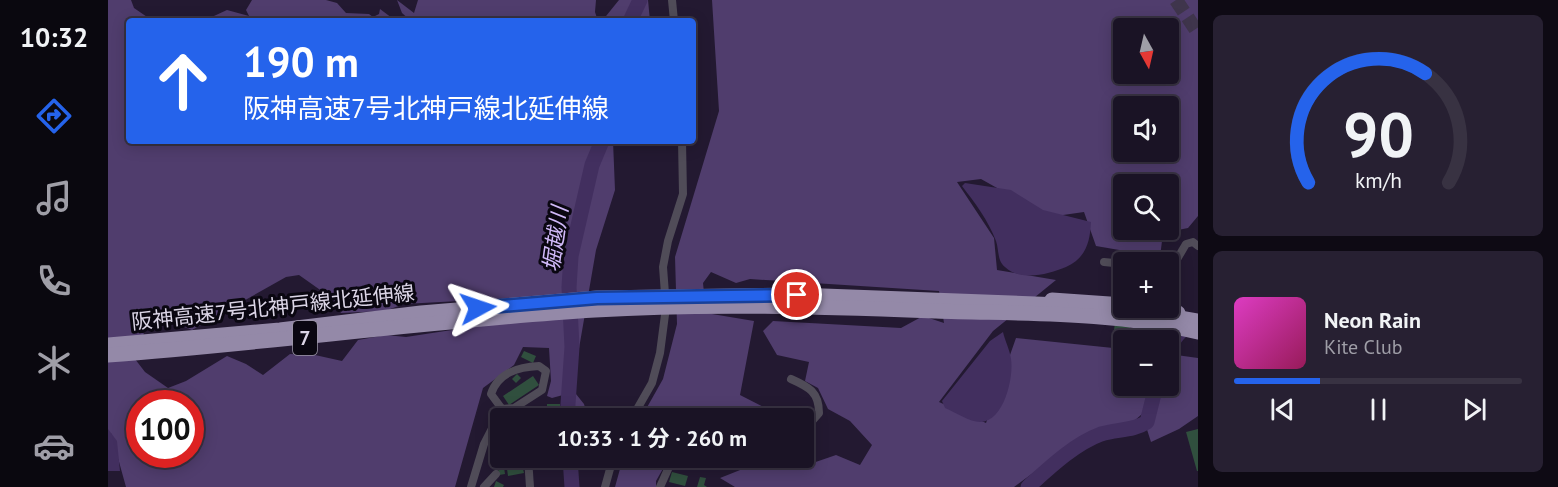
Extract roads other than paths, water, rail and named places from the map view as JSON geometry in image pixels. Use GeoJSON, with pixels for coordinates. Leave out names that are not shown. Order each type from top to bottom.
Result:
{"type":"FeatureCollection","features":[{"type":"Feature","properties":{"kind":"highway","name":"7"},"geometry":{"type":"LineString","coordinates":[[478,313],[597,310],[707,300],[940,305],[1026,314],[1113,306]]}},
{"type":"Feature","properties":{"kind":"highway","name":"7"},"geometry":{"type":"LineString","coordinates":[[940,305],[998,300],[1059,310],[1162,320],[1198,320]]}},
{"type":"Feature","properties":{"kind":"highway","name":"阪神高速7号北神戸線北延伸線"},"geometry":{"type":"LineString","coordinates":[[108,345],[478,313]]}},
{"type":"Feature","properties":{"kind":"highway","name":"阪神高速7号北神戸線北延伸線"},"geometry":{"type":"LineString","coordinates":[[108,355],[284,341],[478,313]]}},
{"type":"Feature","properties":{"kind":"highway","name":"7"},"geometry":{"type":"LineString","coordinates":[[1159,318],[1198,333]]}},
{"type":"Feature","properties":{"kind":"street"},"geometry":{"type":"LineString","coordinates":[[672,0],[674,18]]}},
{"type":"Feature","properties":{"kind":"street"},"geometry":{"type":"LineString","coordinates":[[638,408],[652,383],[665,324],[663,267],[668,241],[683,194],[682,144]]}},
{"type":"Feature","properties":{"kind":"street"},"geometry":{"type":"LineString","coordinates":[[1179,255],[1186,243],[1193,242],[1198,246]]}},
{"type":"Feature","properties":{"kind":"street"},"geometry":{"type":"LineString","coordinates":[[1104,262],[1113,263]]}},
{"type":"Feature","properties":{"kind":"street"},"geometry":{"type":"LineString","coordinates":[[539,366],[546,371],[542,390],[514,408],[502,409],[491,394],[494,386],[506,375],[516,368],[539,366]]}},
{"type":"Feature","properties":{"kind":"street"},"geometry":{"type":"LineString","coordinates":[[791,379],[815,392],[819,400],[819,413],[814,419]]}},
{"type":"Feature","properties":{"kind":"street"},"geometry":{"type":"LineString","coordinates":[[471,487],[490,429]]}},
{"type":"Feature","properties":{"kind":"street"},"geometry":{"type":"LineString","coordinates":[[529,468],[530,487]]}},
{"type":"Feature","properties":{"kind":"street"},"geometry":{"type":"LineString","coordinates":[[605,487],[611,468]]}},
{"type":"Feature","properties":{"kind":"street"},"geometry":{"type":"LineString","coordinates":[[662,486],[670,468]]}},
{"type":"Feature","properties":{"kind":"street"},"geometry":{"type":"LineString","coordinates":[[484,487],[496,474]]}},
{"type":"Feature","properties":{"kind":"waterway","name":"堀越川"},"geometry":{"type":"LineString","coordinates":[[631,18],[640,0]]}},
{"type":"Feature","properties":{"kind":"waterway","name":"堀越川"},"geometry":{"type":"LineString","coordinates":[[568,408],[572,347],[569,287],[571,256],[592,165],[601,144]]}},
{"type":"Feature","properties":{"kind":"waterway"},"geometry":{"type":"LineString","coordinates":[[1179,333],[1192,325]]}},
{"type":"Feature","properties":{"kind":"waterway"},"geometry":{"type":"LineString","coordinates":[[1028,487],[1062,457],[1091,438],[1147,422],[1154,396]]}},
{"type":"Feature","properties":{"kind":"waterway","name":"堀越川"},"geometry":{"type":"LineString","coordinates":[[571,468],[572,487]]}},
{"type":"Feature","properties":{"kind":"tunnel"},"geometry":{"type":"LineString","coordinates":[[1176,0],[1198,33]]}}]}
